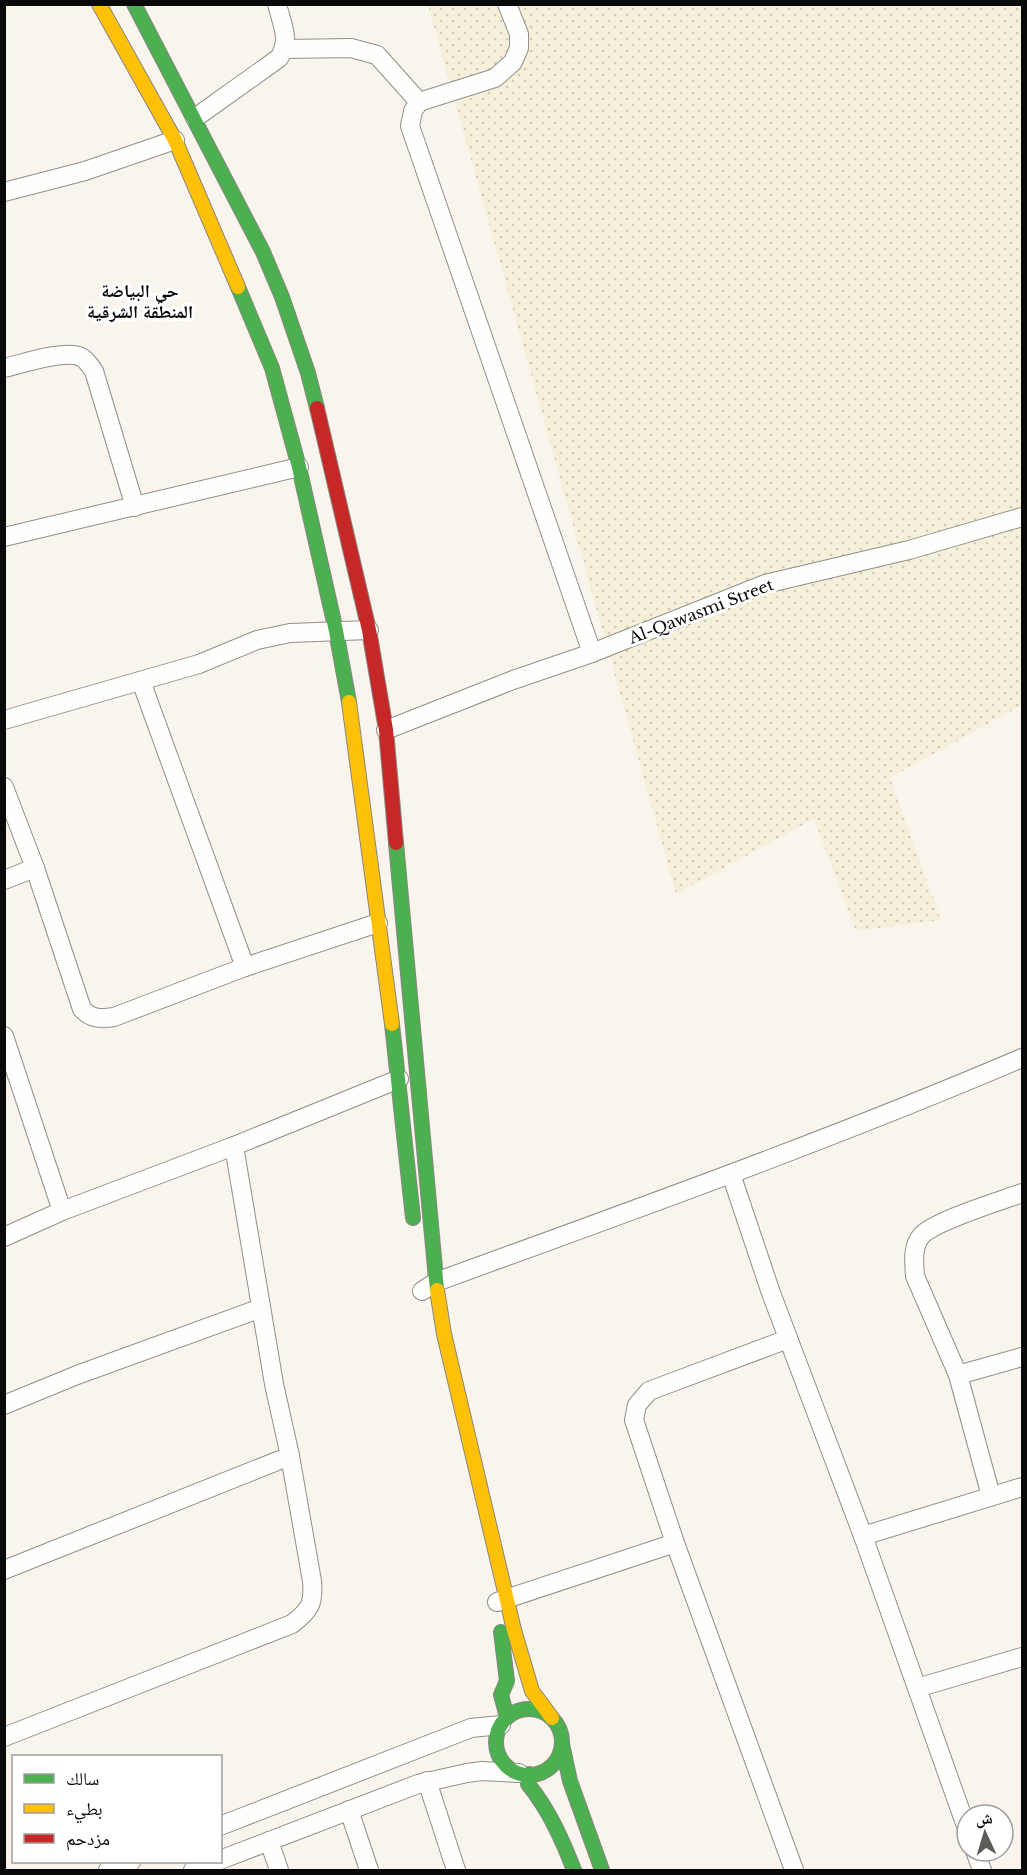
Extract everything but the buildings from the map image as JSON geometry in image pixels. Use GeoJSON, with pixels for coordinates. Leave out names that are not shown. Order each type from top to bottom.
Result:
{"type":"FeatureCollection","features":[{"type":"Feature","properties":{"kind":"main road"},"geometry":{"type":"LineString","coordinates":[[99,4],[174,140],[272,368],[299,467],[336,631],[350,706],[399,1078],[415,1229]]}},
{"type":"Feature","properties":{"kind":"main road"},"geometry":{"type":"LineString","coordinates":[[134,4],[263,252],[309,373],[369,630],[386,730],[433,1238],[426,1285],[464,1461],[501,1601],[532,1691],[558,1725],[570,1781],[602,1870]]}},
{"type":"Feature","properties":{"kind":"main road"},"geometry":{"type":"LineString","coordinates":[[371,862],[397,860]]}},
{"type":"Feature","properties":{"kind":"main road"},"geometry":{"type":"LineString","coordinates":[[501,1601],[507,1680],[501,1695],[504,1721],[496,1743],[498,1753],[510,1768],[524,1774],[547,1769],[560,1754],[562,1744]]}},
{"type":"Feature","properties":{"kind":"main road"},"geometry":{"type":"LineString","coordinates":[[504,1721],[515,1712],[534,1709],[552,1718]]}},
{"type":"Feature","properties":{"kind":"main road"},"geometry":{"type":"LineString","coordinates":[[524,1774],[528,1784],[538,1795],[550,1816],[574,1870]]}},
{"type":"Feature","properties":{"kind":"street"},"geometry":{"type":"LineString","coordinates":[[195,118],[279,58],[286,40],[277,4]]}},
{"type":"Feature","properties":{"kind":"street"},"geometry":{"type":"LineString","coordinates":[[507,4],[519,34],[519,48],[513,62],[495,78],[419,102],[413,111],[410,126],[592,653]]}},
{"type":"Feature","properties":{"kind":"street"},"geometry":{"type":"LineString","coordinates":[[284,49],[351,48],[377,55],[419,102]]}},
{"type":"Feature","properties":{"kind":"street"},"geometry":{"type":"LineString","coordinates":[[4,192],[85,171],[174,140]]}},
{"type":"Feature","properties":{"kind":"street"},"geometry":{"type":"LineString","coordinates":[[4,368],[68,354],[80,356],[87,361],[94,371],[135,507]]}},
{"type":"Feature","properties":{"kind":"street"},"geometry":{"type":"LineString","coordinates":[[4,537],[299,467]]}},
{"type":"Feature","properties":{"kind":"street","name":"Al-Qawasmi Street"},"geometry":{"type":"LineString","coordinates":[[386,730],[513,680],[592,653],[765,584],[909,550],[1023,517]]}},
{"type":"Feature","properties":{"kind":"street"},"geometry":{"type":"LineString","coordinates":[[4,720],[199,664],[257,640],[290,633],[369,630]]}},
{"type":"Feature","properties":{"kind":"street"},"geometry":{"type":"LineString","coordinates":[[141,681],[245,968]]}},
{"type":"Feature","properties":{"kind":"street"},"geometry":{"type":"LineString","coordinates":[[4,787],[35,868],[81,1009],[87,1016],[104,1019],[114,1017],[245,968],[378,923]]}},
{"type":"Feature","properties":{"kind":"street"},"geometry":{"type":"LineString","coordinates":[[4,880],[35,868]]}},
{"type":"Feature","properties":{"kind":"street"},"geometry":{"type":"LineString","coordinates":[[4,1036],[62,1211]]}},
{"type":"Feature","properties":{"kind":"street"},"geometry":{"type":"LineString","coordinates":[[426,1285],[731,1174],[908,1106],[1023,1058]]}},
{"type":"Feature","properties":{"kind":"street"},"geometry":{"type":"LineString","coordinates":[[4,1237],[62,1211],[234,1146],[399,1078]]}},
{"type":"Feature","properties":{"kind":"street"},"geometry":{"type":"LineString","coordinates":[[4,1737],[292,1624],[307,1612],[312,1601],[312,1581],[290,1456],[274,1384],[234,1146]]}},
{"type":"Feature","properties":{"kind":"street"},"geometry":{"type":"LineString","coordinates":[[731,1174],[788,1339],[863,1536],[958,1803]]}},
{"type":"Feature","properties":{"kind":"street"},"geometry":{"type":"LineString","coordinates":[[991,1496],[958,1375],[915,1276],[915,1248],[921,1236],[934,1226],[1023,1193]]}},
{"type":"Feature","properties":{"kind":"street"},"geometry":{"type":"LineString","coordinates":[[4,1405],[77,1375],[261,1308]]}},
{"type":"Feature","properties":{"kind":"street"},"geometry":{"type":"LineString","coordinates":[[788,1339],[649,1391],[637,1405],[634,1420],[675,1543],[794,1870]]}},
{"type":"Feature","properties":{"kind":"street"},"geometry":{"type":"LineString","coordinates":[[958,1375],[1023,1357]]}},
{"type":"Feature","properties":{"kind":"street"},"geometry":{"type":"LineString","coordinates":[[4,1570],[290,1456]]}},
{"type":"Feature","properties":{"kind":"street"},"geometry":{"type":"LineString","coordinates":[[863,1536],[1023,1487]]}},
{"type":"Feature","properties":{"kind":"street"},"geometry":{"type":"LineString","coordinates":[[501,1601],[675,1543]]}},
{"type":"Feature","properties":{"kind":"street"},"geometry":{"type":"LineString","coordinates":[[917,1688],[1023,1657]]}},
{"type":"Feature","properties":{"kind":"street"},"geometry":{"type":"LineString","coordinates":[[222,1825],[471,1728],[504,1721]]}},
{"type":"Feature","properties":{"kind":"street"},"geometry":{"type":"LineString","coordinates":[[222,1859],[427,1781],[482,1771],[524,1774]]}},
{"type":"Feature","properties":{"kind":"street"},"geometry":{"type":"LineString","coordinates":[[427,1781],[456,1870]]}},
{"type":"Feature","properties":{"kind":"street"},"geometry":{"type":"LineString","coordinates":[[349,1810],[369,1870]]}},
{"type":"Feature","properties":{"kind":"street"},"geometry":{"type":"LineString","coordinates":[[269,1841],[279,1870]]}},
{"type":"Feature","properties":{"kind":"street"},"geometry":{"type":"LineString","coordinates":[[108,1870],[128,1863]]}},
{"type":"Feature","properties":{"kind":"street"},"geometry":{"type":"LineString","coordinates":[[193,1870],[213,1863]]}},
{"type":"Feature","properties":{"kind":"shaded area"},"geometry":{"type":"Polygon","coordinates":[[[428,5],[1022,5],[1022,705],[890,778],[941,920],[856,931],[814,819],[676,894],[428,5]]]}},
{"type":"Feature","properties":{"kind":"traffic: fast"},"geometry":{"type":"LineString","coordinates":[[134,4],[263,252],[282,297],[308,373],[317,408]]}},
{"type":"Feature","properties":{"kind":"traffic: fast"},"geometry":{"type":"LineString","coordinates":[[238,287],[272,368],[299,467],[336,631],[349,702]]}},
{"type":"Feature","properties":{"kind":"traffic: fast"},"geometry":{"type":"LineString","coordinates":[[396,843],[437,1290]]}},
{"type":"Feature","properties":{"kind":"traffic: fast"},"geometry":{"type":"LineString","coordinates":[[392,1024],[413,1218]]}},
{"type":"Feature","properties":{"kind":"traffic: fast"},"geometry":{"type":"LineString","coordinates":[[501,1632],[507,1681],[501,1695],[507,1717]]}},
{"type":"Feature","properties":{"kind":"traffic: fast"},"geometry":{"type":"LineString","coordinates":[[529,1709],[542,1712],[552,1719],[559,1729],[562,1742],[559,1755],[552,1765],[542,1772],[529,1775],[516,1772],[506,1765],[499,1755],[496,1742],[499,1729],[506,1719],[516,1712],[529,1709]]}},
{"type":"Feature","properties":{"kind":"traffic: fast"},"geometry":{"type":"LineString","coordinates":[[562,1744],[570,1781],[602,1870]]}},
{"type":"Feature","properties":{"kind":"traffic: fast"},"geometry":{"type":"LineString","coordinates":[[529,1774],[528,1784],[554,1825],[574,1870]]}},
{"type":"Feature","properties":{"kind":"traffic: slow"},"geometry":{"type":"LineString","coordinates":[[99,4],[175,140],[238,287]]}},
{"type":"Feature","properties":{"kind":"traffic: slow"},"geometry":{"type":"LineString","coordinates":[[349,702],[392,1024]]}},
{"type":"Feature","properties":{"kind":"traffic: slow"},"geometry":{"type":"LineString","coordinates":[[437,1290],[444,1334],[514,1630],[532,1691],[552,1718]]}},
{"type":"Feature","properties":{"kind":"traffic: jam"},"geometry":{"type":"LineString","coordinates":[[317,408],[369,630],[386,730],[396,843]]}},
{"type":"Feature","properties":{"kind":"district","name":"حي البياضة المنطقة الشرقية"},"geometry":{"type":"Point","coordinates":[140,301]}}]}
